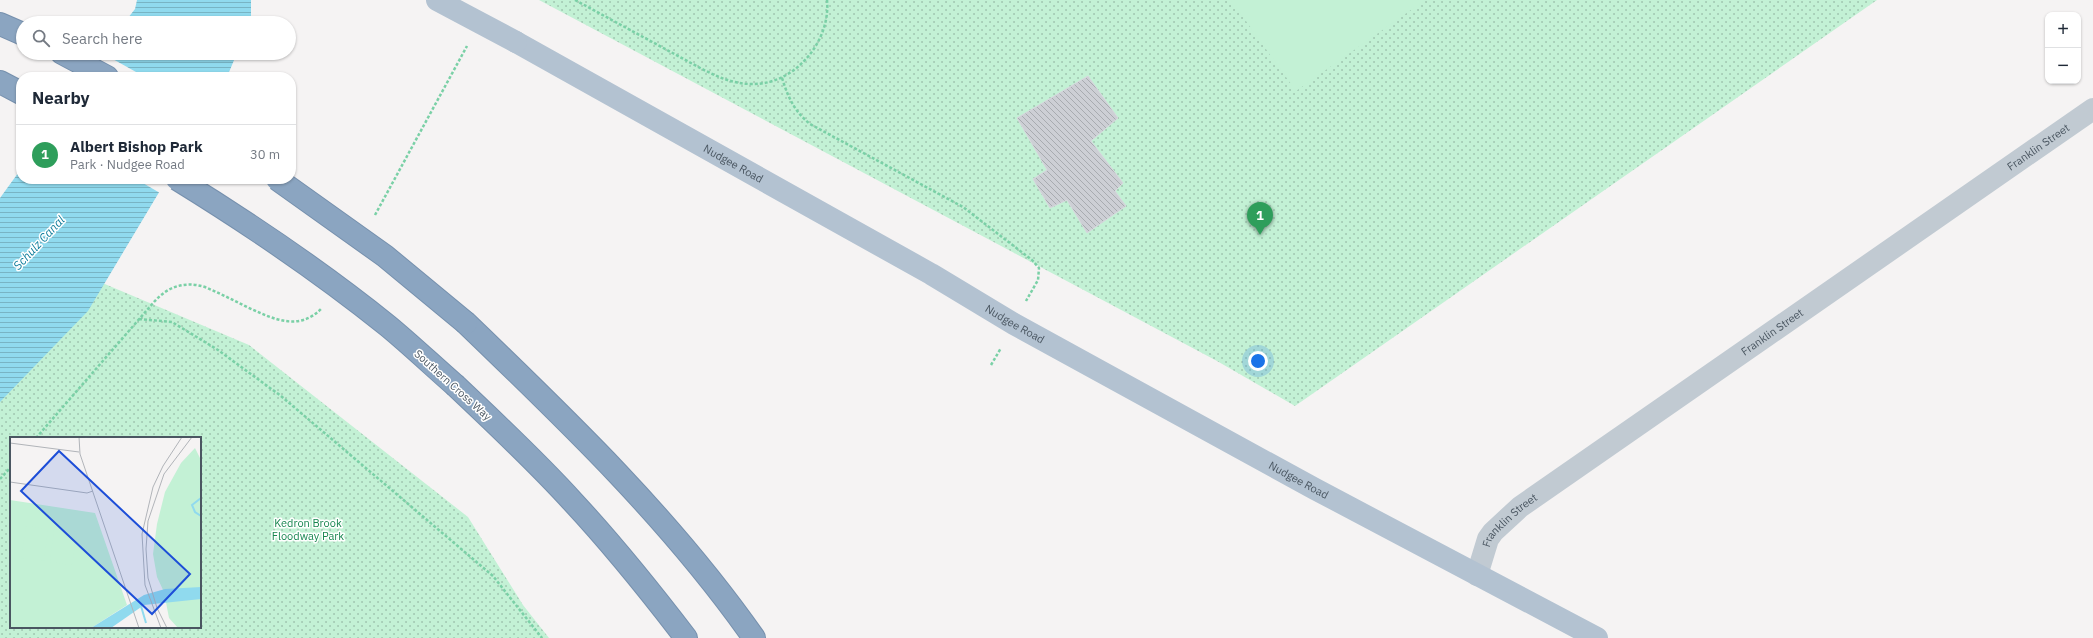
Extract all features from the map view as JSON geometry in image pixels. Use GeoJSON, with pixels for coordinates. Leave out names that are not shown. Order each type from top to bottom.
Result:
{"type":"FeatureCollection","features":[{"type":"Feature","properties":{"kind":"highway"},"geometry":{"type":"LineString","coordinates":[[0,24],[16,31]]}},
{"type":"Feature","properties":{"kind":"highway"},"geometry":{"type":"LineString","coordinates":[[75,60],[98,72]]}},
{"type":"Feature","properties":{"kind":"highway"},"geometry":{"type":"LineString","coordinates":[[0,82],[16,90]]}},
{"type":"Feature","properties":{"kind":"highway","name":"Southern Cross Way"},"geometry":{"type":"LineString","coordinates":[[185,184],[227,210],[316,271],[388,326],[456,386],[513,440],[573,501],[642,581],[686,638]]}},
{"type":"Feature","properties":{"kind":"highway"},"geometry":{"type":"LineString","coordinates":[[284,184],[384,256],[466,324],[607,462],[723,594],[754,638]]}},
{"type":"Feature","properties":{"kind":"main road","name":"Nudgee Road"},"geometry":{"type":"LineString","coordinates":[[437,0],[516,42],[931,274],[1014,324],[1315,489],[1597,638]]}},
{"type":"Feature","properties":{"kind":"street","name":"Franklin Street"},"geometry":{"type":"LineString","coordinates":[[1477,575],[1488,539],[1504,520],[1520,507],[2093,109]]}},
{"type":"Feature","properties":{"kind":"path"},"geometry":{"type":"LineString","coordinates":[[575,0],[723,79],[752,84],[771,82],[782,78],[807,58],[818,42],[825,24],[826,0]]}},
{"type":"Feature","properties":{"kind":"path"},"geometry":{"type":"LineString","coordinates":[[782,78],[790,102],[799,114],[810,124],[964,207],[1016,246],[1039,268],[1038,280],[1034,286]]}},
{"type":"Feature","properties":{"kind":"path"},"geometry":{"type":"LineString","coordinates":[[139,319],[172,322],[218,350],[281,396],[493,576],[542,638]]}},
{"type":"Feature","properties":{"kind":"path"},"geometry":{"type":"LineString","coordinates":[[0,479],[10,468]]}},
{"type":"Feature","properties":{"kind":"green space"},"geometry":{"type":"Polygon","coordinates":[[[539,0],[1877,0],[1295,406],[1217,361],[539,0]]]}},
{"type":"Feature","properties":{"kind":"green space"},"geometry":{"type":"Polygon","coordinates":[[[1231,0],[1425,0],[1296,91],[1231,0]]]}},
{"type":"Feature","properties":{"kind":"green space","name":"Kedron Brook Floodway Park"},"geometry":{"type":"Polygon","coordinates":[[[0,219],[74,271],[249,345],[468,517],[523,605],[549,638],[0,638],[0,219]]]}},
{"type":"Feature","properties":{"kind":"water"},"geometry":{"type":"Polygon","coordinates":[[[137,0],[251,0],[251,16],[130,16],[135,9],[137,0]]]}},
{"type":"Feature","properties":{"kind":"water"},"geometry":{"type":"Polygon","coordinates":[[[98,60],[234,60],[229,72],[90,72],[98,60]]]}},
{"type":"Feature","properties":{"kind":"water","name":"Schulz Canal"},"geometry":{"type":"Polygon","coordinates":[[[16,176],[16,184],[164,184],[88,311],[0,402],[0,198],[16,176]]]}},
{"type":"Feature","properties":{"kind":"pier"},"geometry":{"type":"Polygon","coordinates":[[[97,60],[115,60],[136,72],[88,72],[97,60]]]}},
{"type":"Feature","properties":{"kind":"pier"},"geometry":{"type":"Polygon","coordinates":[[[145,184],[166,184],[160,193],[145,184]]]}},
{"type":"Feature","properties":{"kind":"building"},"geometry":{"type":"Polygon","coordinates":[[[1088,76],[1118,118],[1091,141],[1123,183],[1115,191],[1126,206],[1087,233],[1067,200],[1050,208],[1033,179],[1047,170],[1017,118],[1088,76]]]}},
{"type":"Feature","properties":{"kind":"place","name":"Albert Bishop Park"},"geometry":{"type":"Point","coordinates":[1260,235]}}]}
